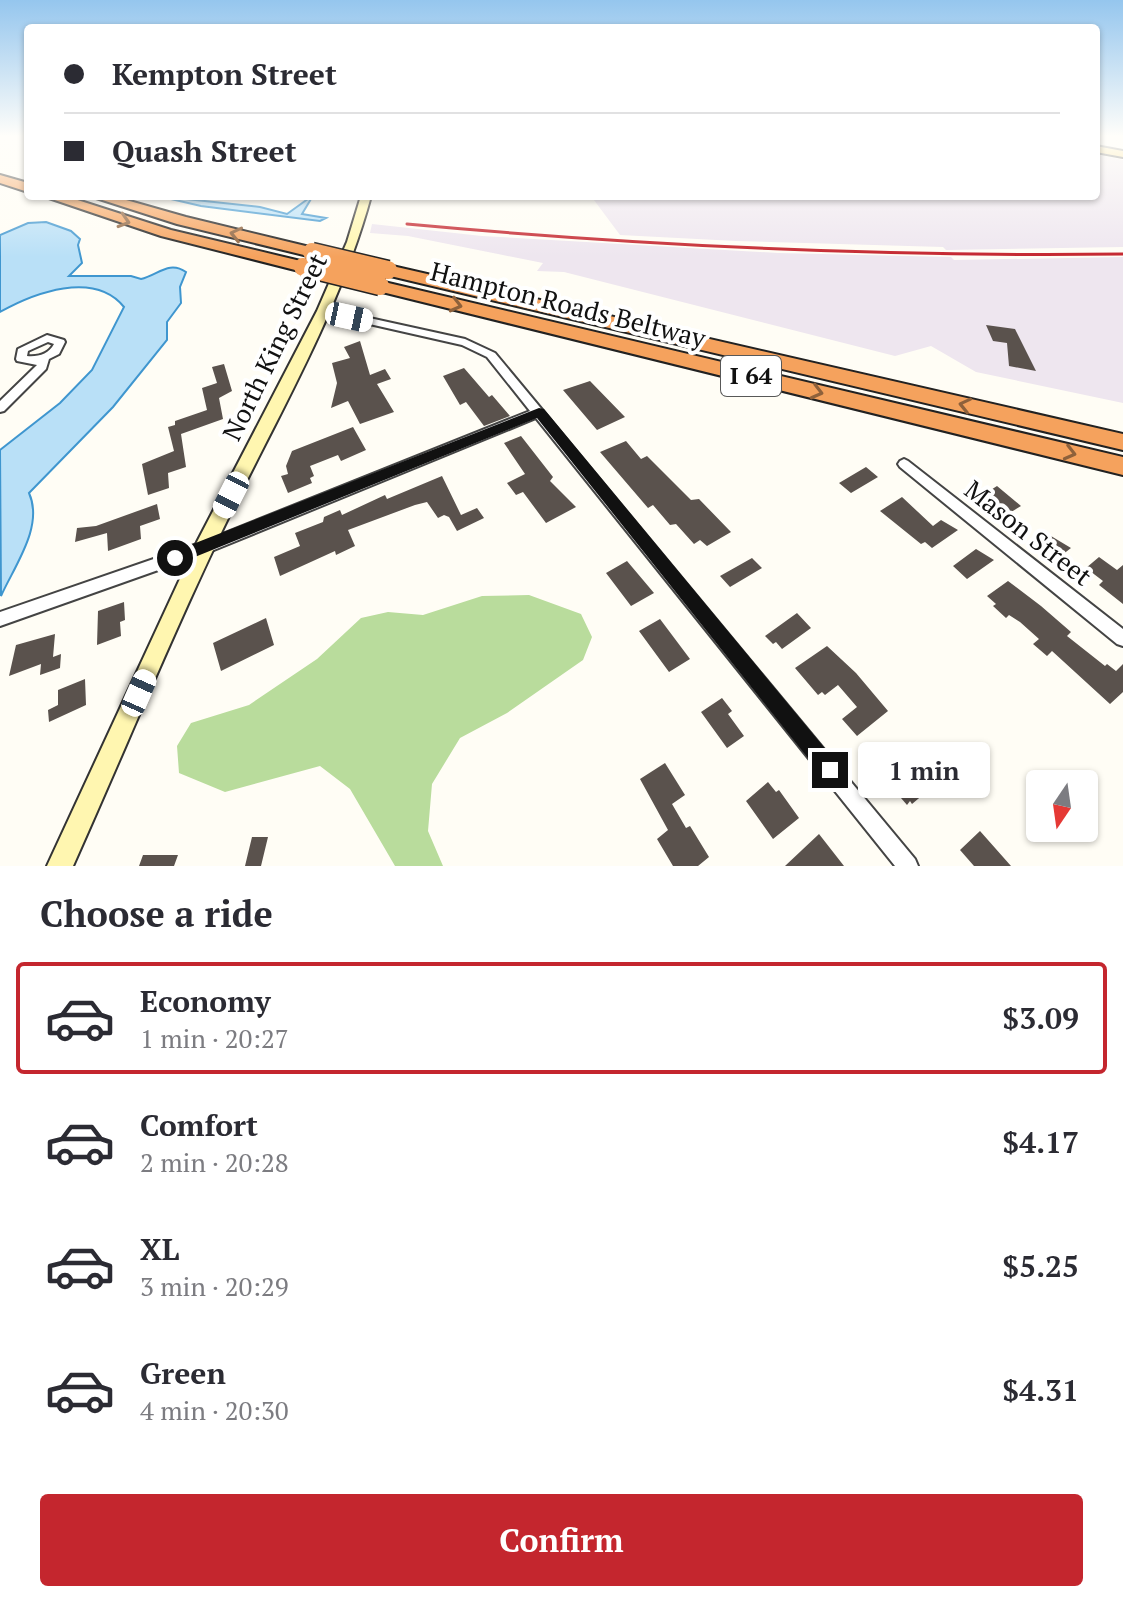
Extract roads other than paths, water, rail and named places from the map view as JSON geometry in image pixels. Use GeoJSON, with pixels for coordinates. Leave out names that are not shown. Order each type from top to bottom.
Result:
{"type":"FeatureCollection","features":[{"type":"Feature","properties":{"kind":"highway"},"geometry":{"type":"LineString","coordinates":[[0,179],[24,187]]}},
{"type":"Feature","properties":{"kind":"highway","name":"Hampton Roads Beltway"},"geometry":{"type":"LineString","coordinates":[[63,200],[166,233],[308,260],[1123,442]]}},
{"type":"Feature","properties":{"kind":"highway","name":"Hampton Roads Beltway"},"geometry":{"type":"LineString","coordinates":[[111,200],[308,260]]}},
{"type":"Feature","properties":{"kind":"highway","name":"Hampton Roads Beltway"},"geometry":{"type":"LineString","coordinates":[[384,278],[1123,466]]}},
{"type":"Feature","properties":{"kind":"main road","name":"North King Street"},"geometry":{"type":"LineString","coordinates":[[60,866],[204,548],[324,311],[353,242],[365,200]]}},
{"type":"Feature","properties":{"kind":"street"},"geometry":{"type":"LineString","coordinates":[[324,311],[479,347],[500,365],[908,866]]}},
{"type":"Feature","properties":{"kind":"street"},"geometry":{"type":"LineString","coordinates":[[0,408],[42,366],[44,358]]}},
{"type":"Feature","properties":{"kind":"street"},"geometry":{"type":"LineString","coordinates":[[0,619],[204,548],[539,412]]}},
{"type":"Feature","properties":{"kind":"street","name":"Mason Street"},"geometry":{"type":"LineString","coordinates":[[904,464],[1123,639]]}},
{"type":"Feature","properties":{"kind":"water"},"geometry":{"type":"Polygon","coordinates":[[[175,200],[260,207],[287,214],[310,200],[302,214],[326,218],[320,221],[175,200]]]}},
{"type":"Feature","properties":{"kind":"water"},"geometry":{"type":"Polygon","coordinates":[[[46,222],[71,231],[80,239],[78,245],[82,263],[69,276],[131,276],[141,279],[174,267],[186,272],[180,287],[181,303],[167,322],[167,340],[113,407],[29,493],[33,506],[30,532],[1,596],[0,450],[60,403],[92,370],[124,307],[111,296],[81,287],[46,292],[0,312],[0,235],[28,223],[46,222]]]}},
{"type":"Feature","properties":{"kind":"railway"},"geometry":{"type":"LineString","coordinates":[[407,224],[586,238],[854,252],[1123,254]]}}]}
